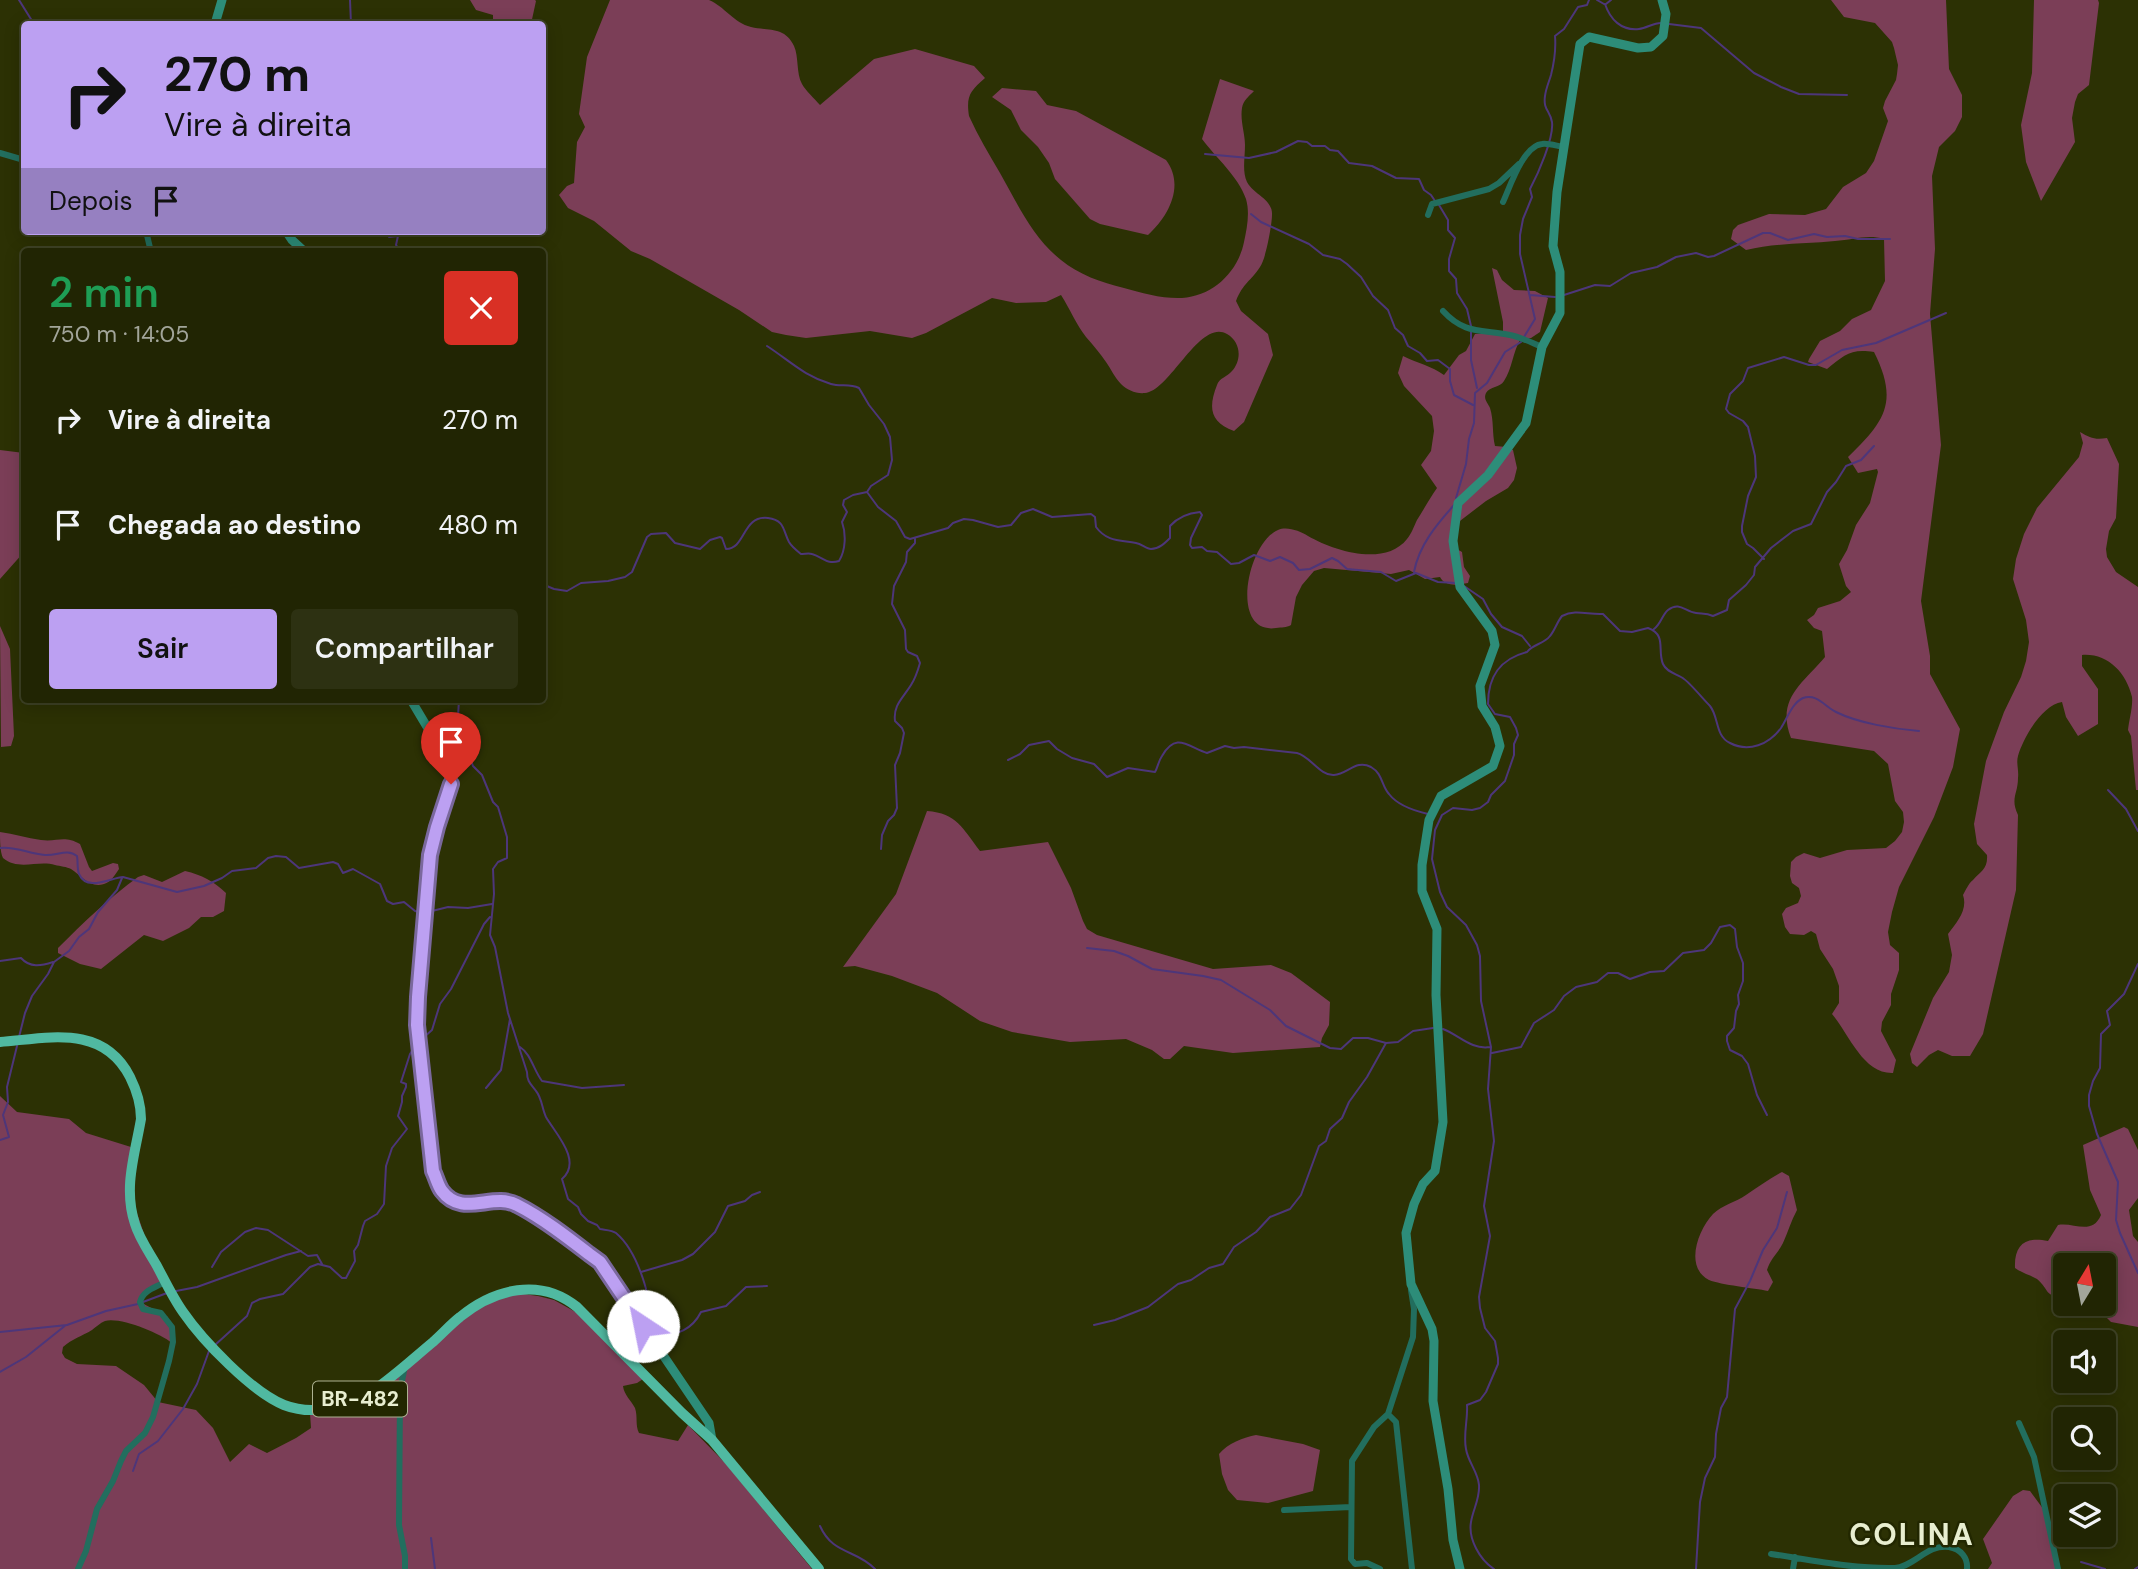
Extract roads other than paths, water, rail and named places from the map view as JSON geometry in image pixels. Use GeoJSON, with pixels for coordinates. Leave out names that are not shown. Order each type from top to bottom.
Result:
{"type":"FeatureCollection","features":[{"type":"Feature","properties":{"kind":"highway","name":"BR-482"},"geometry":{"type":"LineString","coordinates":[[0,1042],[36,1038],[85,1039],[105,1047],[122,1062],[135,1086],[141,1108],[142,1119],[130,1170],[132,1212],[141,1237],[182,1311],[206,1342],[257,1388],[286,1405],[302,1409],[323,1409],[349,1404],[371,1392],[458,1318],[489,1298],[517,1290],[537,1290],[558,1295],[577,1307],[712,1440],[819,1569]]}},
{"type":"Feature","properties":{"kind":"street"},"geometry":{"type":"LineString","coordinates":[[216,21],[222,0]]}},
{"type":"Feature","properties":{"kind":"street"},"geometry":{"type":"LineString","coordinates":[[1380,1569],[1367,1563],[1352,1562],[1352,1461],[1374,1427],[1388,1414],[1412,1337],[1413,1308],[1406,1233],[1423,1184],[1435,1171],[1443,1122],[1436,995],[1437,929],[1422,891],[1422,865],[1429,820],[1441,796],[1493,766],[1500,746],[1495,727],[1482,706],[1480,686],[1495,645],[1492,631],[1460,587],[1452,541],[1458,503],[1488,475],[1526,423],[1542,347],[1560,313],[1560,272],[1553,246],[1557,192],[1580,44],[1589,37],[1638,48],[1651,47],[1663,36],[1666,14],[1662,0]]}},
{"type":"Feature","properties":{"kind":"street"},"geometry":{"type":"LineString","coordinates":[[1428,215],[1432,204],[1489,189],[1499,183],[1535,146],[1542,144],[1564,147]]}},
{"type":"Feature","properties":{"kind":"street"},"geometry":{"type":"LineString","coordinates":[[0,153],[21,159]]}},
{"type":"Feature","properties":{"kind":"street"},"geometry":{"type":"LineString","coordinates":[[1503,202],[1520,164]]}},
{"type":"Feature","properties":{"kind":"street"},"geometry":{"type":"LineString","coordinates":[[289,235],[301,248]]}},
{"type":"Feature","properties":{"kind":"street"},"geometry":{"type":"LineString","coordinates":[[1443,311],[1453,322],[1482,332],[1511,335],[1542,347]]}},
{"type":"Feature","properties":{"kind":"street"},"geometry":{"type":"LineString","coordinates":[[413,703],[445,757],[451,784],[430,855],[418,997],[417,1025],[433,1171],[442,1191],[454,1201],[474,1205],[497,1199],[515,1203],[600,1262],[709,1423],[712,1440]]}},
{"type":"Feature","properties":{"kind":"street"},"geometry":{"type":"LineString","coordinates":[[78,1569],[86,1551],[97,1509],[126,1451],[145,1433],[157,1406],[173,1342],[172,1327],[161,1313],[143,1309],[139,1302],[147,1291],[166,1282]]}},
{"type":"Feature","properties":{"kind":"street"},"geometry":{"type":"LineString","coordinates":[[1411,1284],[1432,1329],[1433,1401],[1448,1489],[1454,1550],[1460,1569]]}},
{"type":"Feature","properties":{"kind":"street"},"geometry":{"type":"LineString","coordinates":[[405,1569],[399,1525],[400,1391],[406,1364]]}},
{"type":"Feature","properties":{"kind":"street"},"geometry":{"type":"LineString","coordinates":[[1388,1414],[1396,1422],[1412,1569]]}},
{"type":"Feature","properties":{"kind":"street"},"geometry":{"type":"LineString","coordinates":[[2019,1423],[2034,1457],[2058,1569]]}},
{"type":"Feature","properties":{"kind":"street"},"geometry":{"type":"LineString","coordinates":[[1284,1510],[1350,1507]]}},
{"type":"Feature","properties":{"kind":"street"},"geometry":{"type":"LineString","coordinates":[[1772,1554],[1868,1569],[1898,1568],[1931,1549],[1950,1547],[1964,1555],[1968,1562],[1967,1569]]}},
{"type":"Feature","properties":{"kind":"street"},"geometry":{"type":"LineString","coordinates":[[1793,1569],[1795,1558]]}},
{"type":"Feature","properties":{"kind":"street"},"geometry":{"type":"LineString","coordinates":[[1837,1569],[1846,1566]]}},
{"type":"Feature","properties":{"kind":"waterway"},"geometry":{"type":"LineString","coordinates":[[19,0],[32,21]]}},
{"type":"Feature","properties":{"kind":"waterway"},"geometry":{"type":"LineString","coordinates":[[350,0],[351,21]]}},
{"type":"Feature","properties":{"kind":"waterway"},"geometry":{"type":"LineString","coordinates":[[1524,337],[1535,319],[1520,254],[1520,235],[1532,197],[1530,189],[1551,137],[1552,122],[1545,101],[1554,61],[1555,36],[1564,29],[1578,7],[1587,5],[1589,0]]}},
{"type":"Feature","properties":{"kind":"waterway"},"geometry":{"type":"LineString","coordinates":[[1597,0],[1604,4]]}},
{"type":"Feature","properties":{"kind":"waterway"},"geometry":{"type":"LineString","coordinates":[[1606,4],[1611,0]]}},
{"type":"Feature","properties":{"kind":"waterway"},"geometry":{"type":"LineString","coordinates":[[1605,4],[1613,19],[1627,28],[1639,29],[1661,23]]}},
{"type":"Feature","properties":{"kind":"waterway"},"geometry":{"type":"LineString","coordinates":[[1669,24],[1701,28],[1754,73],[1781,87],[1799,94],[1847,95]]}},
{"type":"Feature","properties":{"kind":"waterway"},"geometry":{"type":"LineString","coordinates":[[1205,154],[1249,158],[1276,152],[1298,141],[1307,142],[1312,146],[1325,146],[1338,151],[1349,163],[1372,166],[1396,178],[1419,179],[1424,190],[1435,201]]}},
{"type":"Feature","properties":{"kind":"waterway"},"geometry":{"type":"LineString","coordinates":[[1439,205],[1448,220],[1448,230],[1455,238],[1449,259],[1449,271],[1456,279],[1457,293],[1467,309],[1471,326]]}},
{"type":"Feature","properties":{"kind":"waterway"},"geometry":{"type":"LineString","coordinates":[[1251,214],[1261,222],[1309,244],[1323,255],[1340,259],[1347,264],[1388,310],[1395,328],[1403,335],[1408,346],[1427,361],[1438,360],[1450,369],[1454,395],[1473,405]]}},
{"type":"Feature","properties":{"kind":"waterway"},"geometry":{"type":"LineString","coordinates":[[1564,295],[1595,285],[1610,286],[1631,273],[1657,267],[1676,257],[1696,253],[1714,256],[1763,233],[1788,240],[1814,234],[1827,237],[1890,239]]}},
{"type":"Feature","properties":{"kind":"waterway"},"geometry":{"type":"LineString","coordinates":[[388,235],[398,236],[396,245],[398,248]]}},
{"type":"Feature","properties":{"kind":"waterway"},"geometry":{"type":"LineString","coordinates":[[1530,295],[1555,297]]}},
{"type":"Feature","properties":{"kind":"waterway"},"geometry":{"type":"LineString","coordinates":[[1764,559],[1747,544],[1742,532],[1748,496],[1756,477],[1755,456],[1748,427],[1726,409],[1730,394],[1743,381],[1748,368],[1784,357],[1816,365],[1842,350],[1876,343],[1946,313]]}},
{"type":"Feature","properties":{"kind":"waterway"},"geometry":{"type":"LineString","coordinates":[[1471,332],[1471,360],[1477,388]]}},
{"type":"Feature","properties":{"kind":"waterway"},"geometry":{"type":"LineString","coordinates":[[1456,498],[1474,423],[1475,393],[1487,383],[1505,352],[1521,342]]}},
{"type":"Feature","properties":{"kind":"waterway"},"geometry":{"type":"LineString","coordinates":[[546,586],[567,591],[581,583],[625,577],[632,572],[647,537],[651,534],[666,533],[675,543],[700,549],[710,540],[720,537],[726,549],[732,548],[749,526],[760,518],[778,521],[790,544],[801,554],[812,554],[831,562],[839,561],[845,542],[842,522],[847,512],[843,505],[844,500],[867,492],[871,486],[888,475],[892,460],[890,437],[859,388],[831,384],[813,377],[767,346]]}},
{"type":"Feature","properties":{"kind":"waterway"},"geometry":{"type":"LineString","coordinates":[[1654,629],[1672,608],[1713,616],[1727,610],[1729,600],[1746,585],[1754,575],[1755,567],[1771,548],[1793,531],[1811,524],[1827,492],[1846,466],[1861,460],[1874,446]]}},
{"type":"Feature","properties":{"kind":"waterway"},"geometry":{"type":"LineString","coordinates":[[867,492],[878,507],[896,521],[905,537],[910,539],[948,528],[964,519],[998,527],[1011,525],[1021,513],[1033,509],[1052,517],[1091,514],[1095,517],[1096,527],[1105,535],[1114,540],[1154,549],[1170,538],[1170,526],[1177,520],[1200,512],[1202,515],[1190,545],[1192,548],[1202,547],[1207,551],[1217,552],[1231,564],[1254,555],[1270,561],[1280,557],[1293,563],[1299,570],[1310,569],[1332,558],[1347,569],[1381,572],[1396,581],[1416,573],[1438,582],[1456,583]]}},
{"type":"Feature","properties":{"kind":"waterway"},"geometry":{"type":"LineString","coordinates":[[1414,572],[1424,544],[1455,504]]}},
{"type":"Feature","properties":{"kind":"waterway"},"geometry":{"type":"LineString","coordinates":[[881,849],[882,835],[897,808],[895,765],[904,733],[895,721],[896,710],[914,680],[920,663],[917,656],[906,649],[905,630],[892,604],[894,586],[915,539]]}},
{"type":"Feature","properties":{"kind":"waterway"},"geometry":{"type":"LineString","coordinates":[[1464,586],[1483,599],[1502,627],[1522,636],[1530,646]]}},
{"type":"Feature","properties":{"kind":"waterway"},"geometry":{"type":"LineString","coordinates":[[1494,1569],[1480,1555],[1471,1535],[1479,1485],[1465,1444],[1467,1405],[1480,1400],[1498,1364],[1495,1341],[1485,1328],[1479,1297],[1490,1236],[1484,1206],[1494,1141],[1488,1089],[1491,1047],[1481,1001],[1480,956],[1477,945],[1466,925],[1447,907],[1440,892],[1432,859],[1435,830],[1442,815],[1453,808],[1472,810],[1488,802],[1505,781],[1514,755],[1514,744],[1518,735],[1516,728],[1510,717],[1495,714],[1488,704],[1493,677],[1510,659],[1548,639],[1562,616],[1577,613],[1603,614],[1620,631],[1632,632],[1648,628],[1654,631],[1660,639],[1661,659],[1665,667],[1684,679],[1710,706],[1722,736],[1737,746],[1751,747],[1771,738],[1781,728],[1796,704],[1808,697],[1813,697],[1836,712],[1855,719],[1919,731]]}},
{"type":"Feature","properties":{"kind":"waterway"},"geometry":{"type":"LineString","coordinates":[[459,703],[458,716],[470,758],[498,807],[507,837],[507,858],[498,862],[493,869],[494,894],[490,935],[495,947],[508,1013],[529,1081],[569,1156],[568,1172],[562,1179],[568,1199],[588,1221],[600,1229],[616,1233],[625,1242],[643,1279],[658,1336],[683,1330],[693,1323],[701,1312],[726,1306],[746,1287],[767,1286]]}},
{"type":"Feature","properties":{"kind":"waterway"},"geometry":{"type":"LineString","coordinates":[[1008,760],[1029,745],[1049,741],[1072,758],[1094,764],[1107,777],[1128,768],[1155,772],[1167,749],[1177,743],[1207,753],[1225,746],[1297,753],[1334,775],[1356,766],[1371,767],[1378,773],[1386,791],[1397,802],[1428,814]]}},
{"type":"Feature","properties":{"kind":"waterway"},"geometry":{"type":"LineString","coordinates":[[2108,790],[2126,809],[2138,831]]}},
{"type":"Feature","properties":{"kind":"waterway"},"geometry":{"type":"LineString","coordinates":[[0,848],[45,855],[66,852],[77,856],[79,874],[87,882],[99,883],[123,877],[177,892],[204,886],[232,871],[256,868],[268,858],[276,856],[286,857],[299,868],[333,862],[338,864],[343,873],[353,869],[380,884],[387,901],[393,904],[404,902],[415,911],[423,913]]}},
{"type":"Feature","properties":{"kind":"waterway"},"geometry":{"type":"LineString","coordinates":[[19,1037],[32,996],[54,962],[69,951],[89,929],[98,912],[117,890],[122,878]]}},
{"type":"Feature","properties":{"kind":"waterway"},"geometry":{"type":"LineString","coordinates":[[428,912],[448,907],[468,908],[492,904]]}},
{"type":"Feature","properties":{"kind":"waterway"},"geometry":{"type":"LineString","coordinates":[[423,1038],[432,1030],[440,1004],[490,917]]}},
{"type":"Feature","properties":{"kind":"waterway"},"geometry":{"type":"LineString","coordinates":[[1492,1053],[1521,1047],[1534,1023],[1554,1010],[1564,996],[1576,987],[1597,982],[1608,973],[1618,973],[1630,979],[1650,972],[1664,971],[1683,953],[1704,950],[1720,927],[1730,925],[1735,929],[1737,947],[1743,963],[1743,981],[1738,995],[1734,1028],[1727,1036],[1727,1041],[1730,1050],[1742,1056],[1748,1064],[1757,1095],[1767,1115]]}},
{"type":"Feature","properties":{"kind":"waterway"},"geometry":{"type":"LineString","coordinates":[[1087,948],[1114,951],[1152,969],[1221,980],[1270,1010],[1286,1026],[1330,1048],[1341,1049],[1353,1038],[1398,1042],[1413,1031],[1433,1028]]}},
{"type":"Feature","properties":{"kind":"waterway"},"geometry":{"type":"LineString","coordinates":[[0,961],[21,958],[36,965],[53,962]]}},
{"type":"Feature","properties":{"kind":"waterway"},"geometry":{"type":"LineString","coordinates":[[2138,964],[2124,994],[2107,1011],[2110,1025],[2101,1034],[2100,1068],[2089,1095],[2089,1106],[2097,1134],[2118,1182],[2116,1220],[2138,1273]]}},
{"type":"Feature","properties":{"kind":"waterway"},"geometry":{"type":"LineString","coordinates":[[486,1088],[501,1070],[510,1019]]}},
{"type":"Feature","properties":{"kind":"waterway"},"geometry":{"type":"LineString","coordinates":[[1443,1029],[1471,1044],[1490,1047]]}},
{"type":"Feature","properties":{"kind":"waterway"},"geometry":{"type":"LineString","coordinates":[[1094,1325],[1148,1307],[1178,1284],[1223,1264],[1234,1247],[1256,1232],[1270,1217],[1290,1209],[1301,1195],[1319,1146],[1326,1141],[1330,1129],[1342,1118],[1386,1043]]}},
{"type":"Feature","properties":{"kind":"waterway"},"geometry":{"type":"LineString","coordinates":[[0,1140],[9,1137],[3,1115],[8,1102],[7,1087],[17,1046]]}},
{"type":"Feature","properties":{"kind":"waterway"},"geometry":{"type":"LineString","coordinates":[[520,1047],[542,1081],[582,1088],[624,1085]]}},
{"type":"Feature","properties":{"kind":"waterway"},"geometry":{"type":"LineString","coordinates":[[215,1345],[247,1316],[252,1303],[283,1294],[310,1267],[318,1264],[330,1267],[342,1278],[346,1278],[355,1261],[354,1251],[365,1221],[377,1214],[384,1204],[386,1166],[392,1148],[407,1129],[398,1116],[406,1087],[406,1084],[401,1082],[414,1048]]}},
{"type":"Feature","properties":{"kind":"waterway"},"geometry":{"type":"LineString","coordinates":[[641,1272],[693,1254],[715,1232],[728,1206],[745,1201],[760,1192]]}},
{"type":"Feature","properties":{"kind":"waterway"},"geometry":{"type":"LineString","coordinates":[[1696,1569],[1700,1502],[1705,1478],[1715,1457],[1721,1408],[1727,1397],[1735,1309],[1763,1250],[1777,1228],[1787,1192]]}},
{"type":"Feature","properties":{"kind":"waterway"},"geometry":{"type":"LineString","coordinates":[[212,1267],[221,1252],[245,1232],[256,1228],[268,1230],[308,1256],[317,1255],[322,1264]]}},
{"type":"Feature","properties":{"kind":"waterway"},"geometry":{"type":"LineString","coordinates":[[176,1291],[197,1287],[301,1251]]}},
{"type":"Feature","properties":{"kind":"waterway"},"geometry":{"type":"LineString","coordinates":[[143,1302],[167,1293]]}},
{"type":"Feature","properties":{"kind":"waterway"},"geometry":{"type":"LineString","coordinates":[[0,1332],[67,1325],[106,1311],[138,1304]]}},
{"type":"Feature","properties":{"kind":"waterway"},"geometry":{"type":"LineString","coordinates":[[0,1372],[26,1357],[66,1325]]}},
{"type":"Feature","properties":{"kind":"waterway"},"geometry":{"type":"LineString","coordinates":[[133,1471],[139,1454],[158,1441],[183,1409],[197,1384],[209,1351]]}},
{"type":"Feature","properties":{"kind":"waterway"},"geometry":{"type":"LineString","coordinates":[[820,1526],[831,1542],[875,1569]]}},
{"type":"Feature","properties":{"kind":"waterway"},"geometry":{"type":"LineString","coordinates":[[431,1538],[435,1569]]}},
{"type":"Feature","properties":{"kind":"waterway"},"geometry":{"type":"LineString","coordinates":[[2081,1562],[2105,1569]]}},
{"type":"Feature","properties":{"kind":"district","name":"COLINA"},"geometry":{"type":"Point","coordinates":[1912,1534]}}]}
